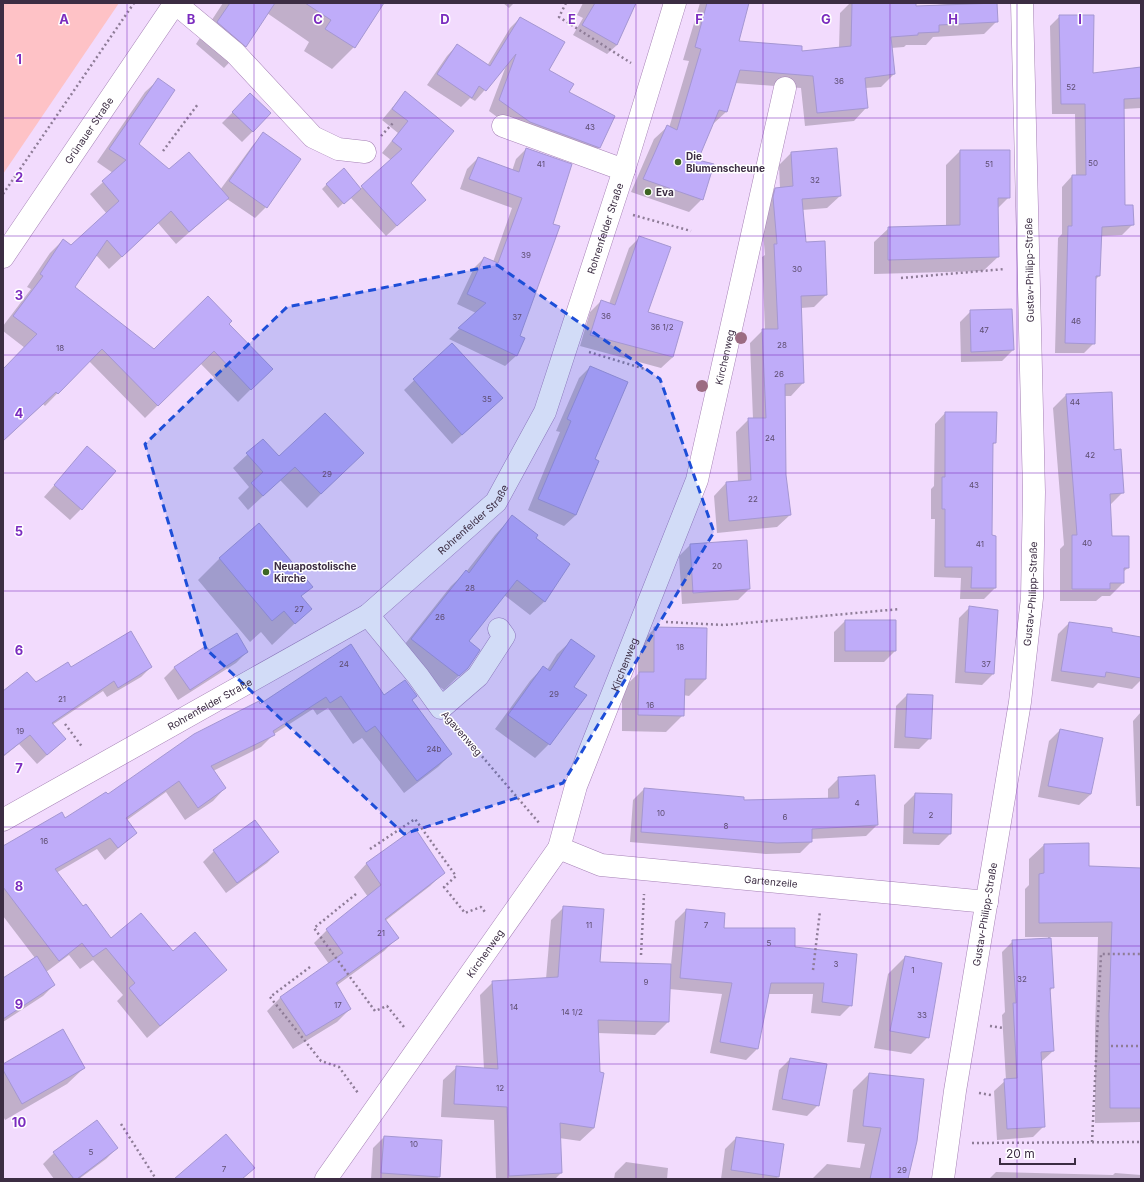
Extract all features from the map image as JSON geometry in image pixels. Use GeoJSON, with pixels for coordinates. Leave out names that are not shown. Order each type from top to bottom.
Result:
{"type":"FeatureCollection","features":[{"type":"Feature","properties":{"kind":"street"},"geometry":{"type":"LineString","coordinates":[[175,3],[235,53],[313,137],[338,148],[365,152]]}},
{"type":"Feature","properties":{"kind":"street","name":"Grünauer Straße"},"geometry":{"type":"LineString","coordinates":[[3,256],[175,3]]}},
{"type":"Feature","properties":{"kind":"street","name":"Rohrenfelder Straße"},"geometry":{"type":"LineString","coordinates":[[3,820],[368,615],[496,502],[545,412],[568,346],[612,208],[675,3]]}},
{"type":"Feature","properties":{"kind":"street","name":"Gustav-Philipp-Straße"},"geometry":{"type":"LineString","coordinates":[[943,1179],[947,1143],[1020,702],[1032,598],[1034,492],[1022,3]]}},
{"type":"Feature","properties":{"kind":"street","name":"Kirchenweg"},"geometry":{"type":"LineString","coordinates":[[326,1179],[559,848],[576,786],[697,480],[784,88]]}},
{"type":"Feature","properties":{"kind":"street"},"geometry":{"type":"LineString","coordinates":[[503,126],[624,170]]}},
{"type":"Feature","properties":{"kind":"street","name":"Agavenweg"},"geometry":{"type":"LineString","coordinates":[[368,615],[418,676],[440,708]]}},
{"type":"Feature","properties":{"kind":"street"},"geometry":{"type":"LineString","coordinates":[[440,708],[478,676],[504,636],[499,629]]}},
{"type":"Feature","properties":{"kind":"street","name":"Gartenzeile"},"geometry":{"type":"LineString","coordinates":[[559,848],[601,865],[986,902]]}},
{"type":"Feature","properties":{"kind":"path"},"geometry":{"type":"LineString","coordinates":[[3,194],[134,3]]}},
{"type":"Feature","properties":{"kind":"path"},"geometry":{"type":"LineString","coordinates":[[566,3],[559,18],[652,77]]}},
{"type":"Feature","properties":{"kind":"path"},"geometry":{"type":"LineString","coordinates":[[163,151],[198,104]]}},
{"type":"Feature","properties":{"kind":"path"},"geometry":{"type":"LineString","coordinates":[[612,208],[690,231]]}},
{"type":"Feature","properties":{"kind":"path"},"geometry":{"type":"LineString","coordinates":[[901,278],[1029,267]]}},
{"type":"Feature","properties":{"kind":"path"},"geometry":{"type":"LineString","coordinates":[[568,346],[648,370]]}},
{"type":"Feature","properties":{"kind":"path"},"geometry":{"type":"LineString","coordinates":[[641,620],[724,625],[900,609]]}},
{"type":"Feature","properties":{"kind":"path","name":"Agavenweg"},"geometry":{"type":"LineString","coordinates":[[440,708],[535,817],[559,848]]}},
{"type":"Feature","properties":{"kind":"path"},"geometry":{"type":"LineString","coordinates":[[65,724],[97,767]]}},
{"type":"Feature","properties":{"kind":"path"},"geometry":{"type":"LineString","coordinates":[[370,849],[414,819],[456,876],[444,887],[465,913],[481,907],[500,931]]}},
{"type":"Feature","properties":{"kind":"path"},"geometry":{"type":"LineString","coordinates":[[641,955],[646,869]]}},
{"type":"Feature","properties":{"kind":"path"},"geometry":{"type":"LineString","coordinates":[[813,970],[822,886]]}},
{"type":"Feature","properties":{"kind":"path"},"geometry":{"type":"LineString","coordinates":[[356,894],[314,928],[375,1011],[388,1006],[419,1046]]}},
{"type":"Feature","properties":{"kind":"path"},"geometry":{"type":"LineString","coordinates":[[1092,1142],[1101,954],[1141,954]]}},
{"type":"Feature","properties":{"kind":"path"},"geometry":{"type":"LineString","coordinates":[[310,967],[270,997],[321,1061],[339,1067],[372,1113]]}},
{"type":"Feature","properties":{"kind":"path"},"geometry":{"type":"LineString","coordinates":[[1111,1046],[1141,1046]]}},
{"type":"Feature","properties":{"kind":"path"},"geometry":{"type":"LineString","coordinates":[[121,1124],[156,1179]]}},
{"type":"Feature","properties":{"kind":"path"},"geometry":{"type":"LineString","coordinates":[[947,1143],[1141,1142]]}},
{"type":"Feature","properties":{"kind":"highlighted area"},"geometry":{"type":"Polygon","coordinates":[[[497,265],[660,379],[714,532],[563,783],[404,834],[206,649],[145,444],[287,307],[497,265]]]}},
{"type":"Feature","properties":{"kind":"shaded area"},"geometry":{"type":"Polygon","coordinates":[[[3,3],[119,3],[3,174],[3,3]]]}},
{"type":"Feature","properties":{"kind":"building"},"geometry":{"type":"Polygon","coordinates":[[[230,3],[275,3],[246,47],[217,22],[230,3]]]}},
{"type":"Feature","properties":{"kind":"building"},"geometry":{"type":"Polygon","coordinates":[[[305,3],[384,3],[355,48],[325,29],[331,20],[305,3]]]}},
{"type":"Feature","properties":{"kind":"building"},"geometry":{"type":"Polygon","coordinates":[[[595,3],[636,3],[617,45],[582,25],[595,3]]]}},
{"type":"Feature","properties":{"kind":"building"},"geometry":{"type":"Polygon","coordinates":[[[707,3],[749,3],[739,41],[802,46],[802,51],[851,46],[852,3],[916,3],[916,6],[997,3],[998,22],[939,25],[939,32],[891,37],[895,74],[865,78],[868,108],[817,113],[813,76],[740,70],[727,112],[719,110],[698,160],[714,164],[703,200],[643,179],[667,125],[677,130],[701,49],[695,47],[707,3]]]}},
{"type":"Feature","properties":{"kind":"building"},"geometry":{"type":"Polygon","coordinates":[[[1059,15],[1094,15],[1093,73],[1141,67],[1141,98],[1124,99],[1125,205],[1133,205],[1134,225],[1102,227],[1100,276],[1096,276],[1095,344],[1065,343],[1068,226],[1072,226],[1072,175],[1086,175],[1085,104],[1061,104],[1059,15]]]}},
{"type":"Feature","properties":{"kind":"building"},"geometry":{"type":"Polygon","coordinates":[[[520,17],[565,42],[549,70],[574,84],[569,92],[615,116],[600,148],[530,122],[499,100],[516,54],[486,91],[479,86],[472,98],[437,74],[457,44],[490,66],[520,17]]]}},
{"type":"Feature","properties":{"kind":"building"},"geometry":{"type":"Polygon","coordinates":[[[158,78],[175,90],[139,144],[169,169],[189,152],[229,198],[189,232],[171,211],[122,257],[107,240],[75,287],[154,349],[208,296],[232,321],[229,324],[273,369],[251,390],[214,351],[158,406],[102,349],[58,394],[56,392],[3,441],[3,369],[37,334],[13,316],[43,276],[40,274],[63,239],[71,245],[119,201],[102,181],[126,160],[109,149],[158,78]]]}},
{"type":"Feature","properties":{"kind":"building"},"geometry":{"type":"Polygon","coordinates":[[[405,91],[454,131],[411,183],[426,200],[397,226],[361,186],[402,149],[392,141],[408,121],[392,109],[405,91]]]}},
{"type":"Feature","properties":{"kind":"building"},"geometry":{"type":"Polygon","coordinates":[[[250,93],[271,113],[253,132],[232,112],[250,93]]]}},
{"type":"Feature","properties":{"kind":"building"},"geometry":{"type":"Polygon","coordinates":[[[263,132],[301,159],[267,208],[229,181],[263,132]]]}},
{"type":"Feature","properties":{"kind":"building"},"geometry":{"type":"Polygon","coordinates":[[[526,148],[572,164],[553,224],[560,226],[520,336],[525,338],[517,356],[458,328],[486,303],[467,294],[484,257],[498,263],[522,198],[469,179],[478,157],[519,172],[526,148]]]}},
{"type":"Feature","properties":{"kind":"building"},"geometry":{"type":"Polygon","coordinates":[[[837,148],[841,196],[802,199],[806,242],[825,241],[827,295],[801,296],[804,383],[785,384],[786,475],[791,515],[729,521],[726,482],[751,480],[748,418],[766,418],[762,329],[778,329],[774,244],[777,244],[773,197],[775,188],[793,186],[791,152],[837,148]]]}},
{"type":"Feature","properties":{"kind":"building"},"geometry":{"type":"Polygon","coordinates":[[[960,150],[1010,150],[1010,198],[998,198],[999,257],[888,260],[888,227],[960,225],[960,150]]]}},
{"type":"Feature","properties":{"kind":"building"},"geometry":{"type":"Polygon","coordinates":[[[344,168],[361,189],[344,204],[326,184],[344,168]]]}},
{"type":"Feature","properties":{"kind":"building"},"geometry":{"type":"Polygon","coordinates":[[[639,236],[671,247],[648,312],[683,322],[673,357],[590,335],[601,300],[615,305],[639,236]]]}},
{"type":"Feature","properties":{"kind":"building"},"geometry":{"type":"Polygon","coordinates":[[[1012,309],[1014,350],[971,352],[970,310],[1012,309]]]}},
{"type":"Feature","properties":{"kind":"building"},"geometry":{"type":"Polygon","coordinates":[[[452,343],[503,398],[462,435],[413,379],[452,343]]]}},
{"type":"Feature","properties":{"kind":"building"},"geometry":{"type":"Polygon","coordinates":[[[590,366],[628,382],[595,459],[599,461],[576,515],[538,499],[571,421],[567,419],[590,366]]]}},
{"type":"Feature","properties":{"kind":"building"},"geometry":{"type":"Polygon","coordinates":[[[1112,392],[1114,450],[1121,449],[1124,493],[1110,494],[1112,536],[1129,536],[1129,568],[1124,568],[1124,583],[1110,583],[1110,589],[1072,589],[1072,535],[1077,535],[1066,394],[1112,392]]]}},
{"type":"Feature","properties":{"kind":"building"},"geometry":{"type":"Polygon","coordinates":[[[945,412],[997,412],[996,443],[993,443],[992,535],[996,536],[996,588],[971,588],[972,567],[945,567],[945,509],[942,509],[942,477],[945,477],[945,412]]]}},
{"type":"Feature","properties":{"kind":"building"},"geometry":{"type":"Polygon","coordinates":[[[325,413],[364,453],[321,494],[295,467],[263,496],[251,483],[263,472],[246,453],[263,439],[279,456],[325,413]]]}},
{"type":"Feature","properties":{"kind":"building"},"geometry":{"type":"Polygon","coordinates":[[[87,446],[116,471],[82,510],[54,485],[87,446]]]}},
{"type":"Feature","properties":{"kind":"building"},"geometry":{"type":"Polygon","coordinates":[[[512,515],[538,535],[536,538],[570,564],[545,602],[517,580],[469,641],[480,650],[468,668],[459,676],[411,639],[466,570],[469,573],[512,515]]]}},
{"type":"Feature","properties":{"kind":"building","name":"Neuapostolische Kirche"},"geometry":{"type":"Polygon","coordinates":[[[259,523],[313,587],[301,596],[312,609],[295,624],[284,611],[272,621],[219,558],[259,523]]]}},
{"type":"Feature","properties":{"kind":"building"},"geometry":{"type":"Polygon","coordinates":[[[747,540],[750,589],[693,593],[690,544],[747,540]]]}},
{"type":"Feature","properties":{"kind":"building"},"geometry":{"type":"Polygon","coordinates":[[[969,606],[998,610],[994,674],[965,672],[969,606]]]}},
{"type":"Feature","properties":{"kind":"building"},"geometry":{"type":"Polygon","coordinates":[[[845,620],[896,620],[896,651],[845,651],[845,620]]]}},
{"type":"Feature","properties":{"kind":"building"},"geometry":{"type":"Polygon","coordinates":[[[1069,622],[1112,628],[1112,632],[1141,637],[1141,678],[1106,672],[1105,677],[1061,671],[1069,622]]]}},
{"type":"Feature","properties":{"kind":"building"},"geometry":{"type":"Polygon","coordinates":[[[654,627],[707,628],[706,679],[685,679],[684,716],[638,715],[639,672],[654,672],[654,627]]]}},
{"type":"Feature","properties":{"kind":"building"},"geometry":{"type":"Polygon","coordinates":[[[131,631],[152,667],[118,688],[114,681],[52,723],[66,739],[47,755],[30,735],[3,756],[3,691],[27,672],[36,682],[68,662],[71,667],[131,631]]]}},
{"type":"Feature","properties":{"kind":"building"},"geometry":{"type":"Polygon","coordinates":[[[237,633],[248,652],[190,690],[174,667],[206,646],[209,650],[237,633]]]}},
{"type":"Feature","properties":{"kind":"building"},"geometry":{"type":"Polygon","coordinates":[[[571,639],[595,656],[574,687],[587,695],[550,745],[508,715],[543,666],[550,671],[571,639]]]}},
{"type":"Feature","properties":{"kind":"building"},"geometry":{"type":"Polygon","coordinates":[[[351,644],[384,695],[405,680],[417,696],[412,700],[452,754],[417,781],[375,726],[366,732],[341,696],[330,703],[326,697],[273,731],[275,735],[211,766],[226,788],[198,808],[179,781],[126,818],[137,833],[118,848],[110,838],[55,869],[83,906],[86,904],[111,938],[141,913],[173,951],[195,932],[227,970],[160,1026],[129,988],[135,983],[106,948],[93,957],[82,943],[59,961],[3,887],[3,846],[62,812],[65,818],[106,792],[108,794],[194,734],[259,701],[260,704],[351,644]]]}},
{"type":"Feature","properties":{"kind":"building"},"geometry":{"type":"Polygon","coordinates":[[[907,694],[933,695],[931,739],[905,737],[907,694]]]}},
{"type":"Feature","properties":{"kind":"building"},"geometry":{"type":"Polygon","coordinates":[[[1060,729],[1103,738],[1091,794],[1048,786],[1060,729]]]}},
{"type":"Feature","properties":{"kind":"building"},"geometry":{"type":"Polygon","coordinates":[[[875,775],[878,825],[812,829],[812,842],[777,843],[641,832],[644,788],[744,797],[744,800],[839,798],[838,777],[875,775]]]}},
{"type":"Feature","properties":{"kind":"building"},"geometry":{"type":"Polygon","coordinates":[[[915,793],[952,794],[951,834],[913,833],[915,793]]]}},
{"type":"Feature","properties":{"kind":"building"},"geometry":{"type":"Polygon","coordinates":[[[255,820],[279,852],[237,883],[213,850],[255,820]]]}},
{"type":"Feature","properties":{"kind":"building"},"geometry":{"type":"Polygon","coordinates":[[[415,828],[445,873],[385,919],[399,938],[336,983],[351,1009],[306,1036],[280,997],[343,953],[326,929],[381,885],[366,863],[415,828]]]}},
{"type":"Feature","properties":{"kind":"building"},"geometry":{"type":"Polygon","coordinates":[[[1089,843],[1089,866],[1141,868],[1141,1108],[1110,1108],[1109,1014],[1112,922],[1039,923],[1039,874],[1044,873],[1044,844],[1089,843]]]}},
{"type":"Feature","properties":{"kind":"building"},"geometry":{"type":"Polygon","coordinates":[[[563,906],[604,909],[600,962],[671,964],[669,1022],[598,1020],[600,1072],[604,1073],[594,1128],[560,1123],[562,1173],[509,1176],[507,1107],[454,1104],[456,1066],[498,1069],[492,981],[558,977],[563,906]]]}},
{"type":"Feature","properties":{"kind":"building"},"geometry":{"type":"Polygon","coordinates":[[[686,909],[725,913],[724,928],[795,928],[795,947],[857,954],[852,1006],[822,1002],[824,983],[771,983],[758,1049],[720,1042],[732,983],[680,978],[686,909]]]}},
{"type":"Feature","properties":{"kind":"building"},"geometry":{"type":"Polygon","coordinates":[[[1051,938],[1054,988],[1050,988],[1054,1051],[1041,1052],[1045,1127],[1007,1129],[1004,1079],[1017,1078],[1013,1003],[1016,1003],[1012,940],[1051,938]]]}},
{"type":"Feature","properties":{"kind":"building"},"geometry":{"type":"Polygon","coordinates":[[[37,956],[55,985],[3,1019],[3,978],[37,956]]]}},
{"type":"Feature","properties":{"kind":"building"},"geometry":{"type":"Polygon","coordinates":[[[905,956],[942,963],[929,1038],[890,1031],[905,956]]]}},
{"type":"Feature","properties":{"kind":"building"},"geometry":{"type":"Polygon","coordinates":[[[63,1029],[85,1068],[22,1104],[3,1070],[3,1064],[63,1029]]]}},
{"type":"Feature","properties":{"kind":"building"},"geometry":{"type":"Polygon","coordinates":[[[790,1058],[827,1064],[819,1106],[782,1099],[790,1058]]]}},
{"type":"Feature","properties":{"kind":"building"},"geometry":{"type":"Polygon","coordinates":[[[869,1073],[924,1079],[917,1141],[908,1179],[870,1179],[881,1128],[863,1126],[869,1073]]]}},
{"type":"Feature","properties":{"kind":"building"},"geometry":{"type":"Polygon","coordinates":[[[97,1120],[118,1148],[77,1179],[74,1179],[53,1152],[97,1120]]]}},
{"type":"Feature","properties":{"kind":"building"},"geometry":{"type":"Polygon","coordinates":[[[226,1134],[255,1168],[242,1179],[174,1179],[226,1134]]]}},
{"type":"Feature","properties":{"kind":"building"},"geometry":{"type":"Polygon","coordinates":[[[384,1136],[442,1140],[440,1177],[381,1173],[384,1136]]]}},
{"type":"Feature","properties":{"kind":"building"},"geometry":{"type":"Polygon","coordinates":[[[736,1137],[784,1144],[779,1177],[731,1170],[736,1137]]]}},
{"type":"Feature","properties":{"kind":"place","name":"Die Blumenscheune"},"geometry":{"type":"Point","coordinates":[678,162]}},
{"type":"Feature","properties":{"kind":"place","name":"Eva"},"geometry":{"type":"Point","coordinates":[648,192]}},
{"type":"Feature","properties":{"kind":"place","name":"Neuapostolische Kirche"},"geometry":{"type":"Point","coordinates":[266,572]}}]}
